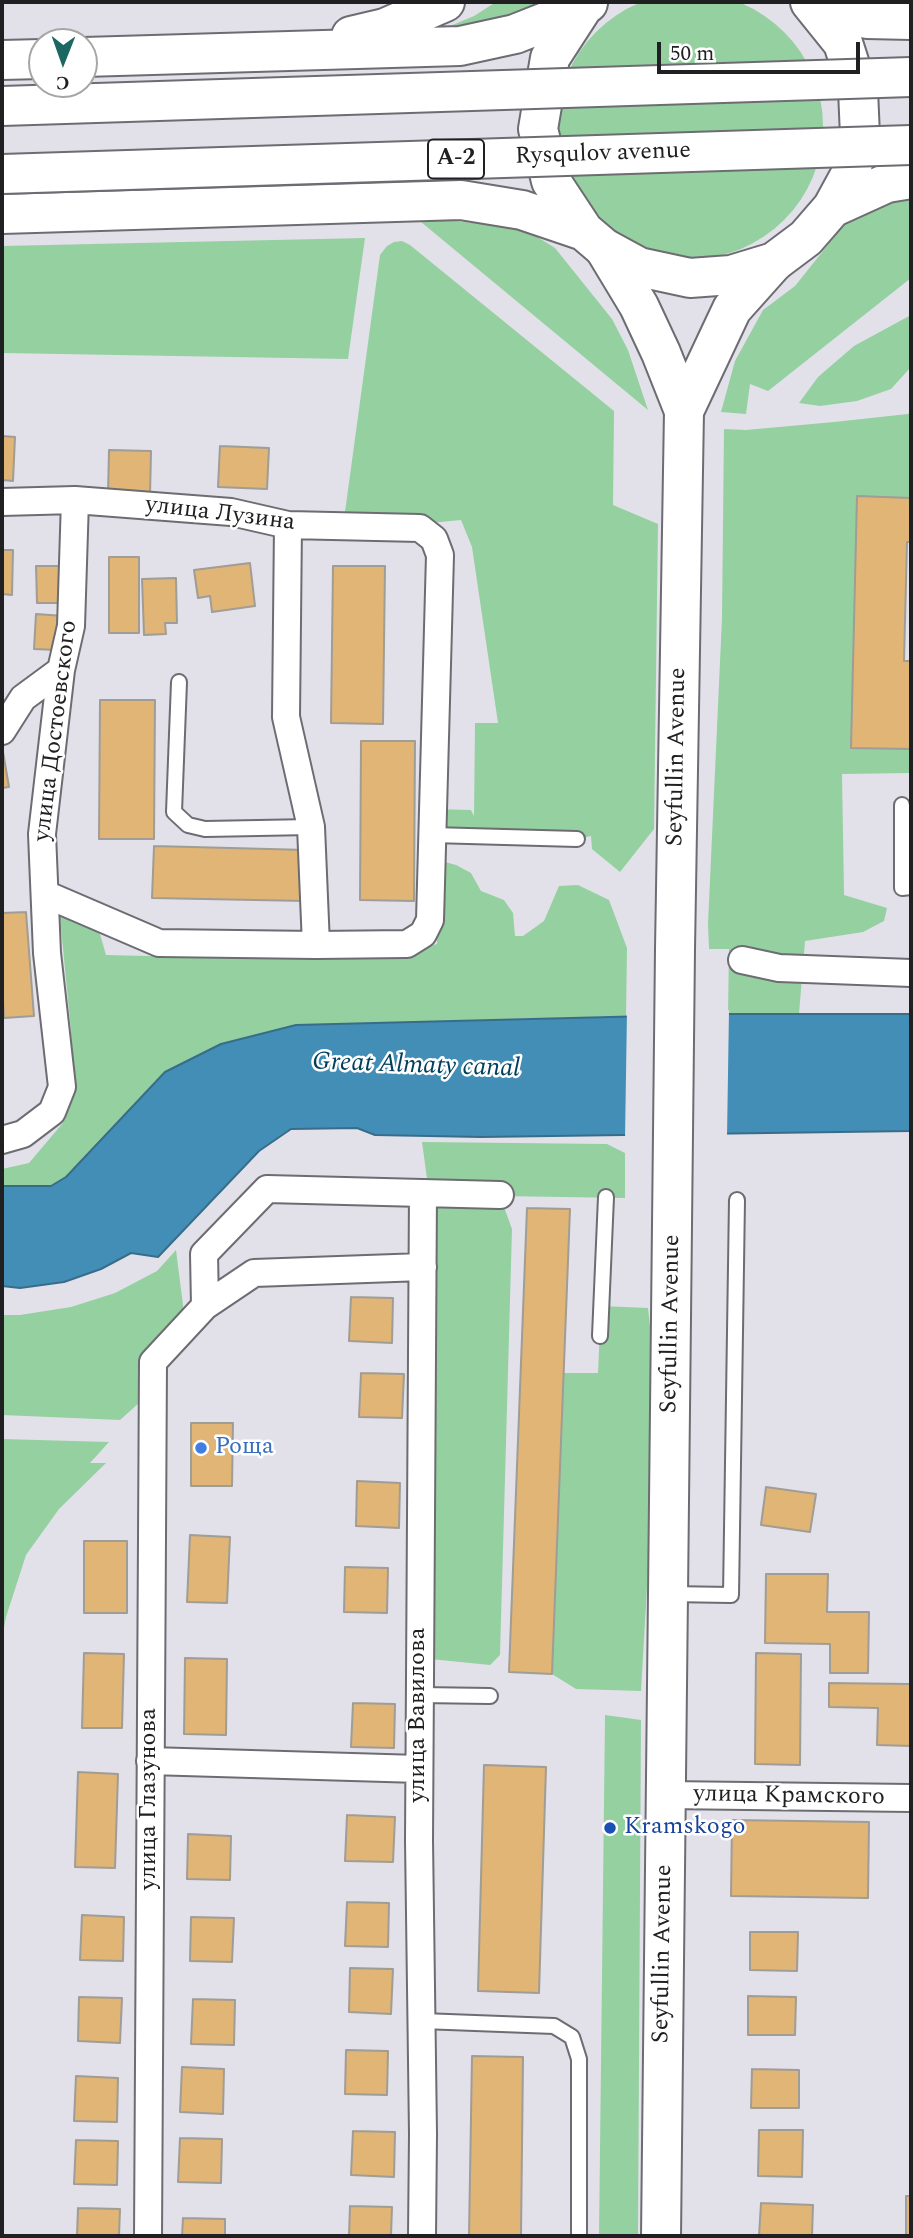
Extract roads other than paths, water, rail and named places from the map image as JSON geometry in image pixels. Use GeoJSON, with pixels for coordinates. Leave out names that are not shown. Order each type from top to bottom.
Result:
{"type":"FeatureCollection","features":[{"type":"Feature","properties":{"kind":"main road"},"geometry":{"type":"LineString","coordinates":[[280,51],[381,30],[444,2]]}},
{"type":"Feature","properties":{"kind":"main road"},"geometry":{"type":"LineString","coordinates":[[98,57],[460,46],[515,34],[586,4]]}},
{"type":"Feature","properties":{"kind":"main road","name":"Seyfullin Avenue"},"geometry":{"type":"LineString","coordinates":[[586,4],[550,58],[538,129],[551,181],[639,306],[661,352],[684,411],[660,2236]]}},
{"type":"Feature","properties":{"kind":"main road"},"geometry":{"type":"LineString","coordinates":[[2,214],[461,200],[522,210],[594,239],[639,267],[690,278],[731,275],[775,262],[806,238],[832,208],[850,175],[860,136],[858,90],[843,43],[813,5]]}},
{"type":"Feature","properties":{"kind":"main road"},"geometry":{"type":"LineString","coordinates":[[813,5],[867,19],[911,20]]}},
{"type":"Feature","properties":{"kind":"main road"},"geometry":{"type":"LineString","coordinates":[[2,60],[28,59]]}},
{"type":"Feature","properties":{"kind":"main road"},"geometry":{"type":"LineString","coordinates":[[2,106],[911,78]]}},
{"type":"Feature","properties":{"kind":"main road","name":"Rysqulov avenue"},"geometry":{"type":"LineString","coordinates":[[2,174],[911,145]]}},
{"type":"Feature","properties":{"kind":"main road"},"geometry":{"type":"LineString","coordinates":[[832,208],[887,183],[911,178]]}},
{"type":"Feature","properties":{"kind":"main road","name":"Seyfullin Avenue"},"geometry":{"type":"LineString","coordinates":[[684,411],[732,309],[775,262]]}},
{"type":"Feature","properties":{"kind":"street","name":"улица Лузина"},"geometry":{"type":"LineString","coordinates":[[2,502],[75,500],[231,512],[288,525],[420,528],[434,539],[440,555],[432,835]]}},
{"type":"Feature","properties":{"kind":"street","name":"улица Достоевского"},"geometry":{"type":"LineString","coordinates":[[2,1140],[23,1134],[52,1112],[62,1087],[47,953],[43,834],[61,670],[71,626],[75,500]]}},
{"type":"Feature","properties":{"kind":"street"},"geometry":{"type":"LineString","coordinates":[[288,525],[286,718],[311,827],[316,946]]}},
{"type":"Feature","properties":{"kind":"street"},"geometry":{"type":"LineString","coordinates":[[2,731],[23,698],[61,670]]}},
{"type":"Feature","properties":{"kind":"street"},"geometry":{"type":"LineString","coordinates":[[45,894],[159,943],[316,946],[407,944],[423,934],[430,920],[432,835]]}},
{"type":"Feature","properties":{"kind":"street"},"geometry":{"type":"LineString","coordinates":[[742,960],[779,968],[911,973]]}},
{"type":"Feature","properties":{"kind":"street"},"geometry":{"type":"LineString","coordinates":[[205,1306],[204,1254],[267,1189],[500,1195]]}},
{"type":"Feature","properties":{"kind":"street","name":"улица Вавилова"},"geometry":{"type":"LineString","coordinates":[[422,2236],[424,2134],[419,1769],[423,1193]]}},
{"type":"Feature","properties":{"kind":"street"},"geometry":{"type":"LineString","coordinates":[[205,1306],[254,1273],[422,1267]]}},
{"type":"Feature","properties":{"kind":"street","name":"улица Глазунова"},"geometry":{"type":"LineString","coordinates":[[148,2236],[153,1362],[205,1306]]}},
{"type":"Feature","properties":{"kind":"street"},"geometry":{"type":"LineString","coordinates":[[150,1761],[419,1769]]}},
{"type":"Feature","properties":{"kind":"street","name":"улица Крамского"},"geometry":{"type":"LineString","coordinates":[[666,1795],[911,1798]]}},
{"type":"Feature","properties":{"kind":"lane"},"geometry":{"type":"LineString","coordinates":[[180,682],[174,812],[187,825],[205,829],[311,827]]}},
{"type":"Feature","properties":{"kind":"lane"},"geometry":{"type":"LineString","coordinates":[[902,805],[902,888],[911,887]]}},
{"type":"Feature","properties":{"kind":"lane"},"geometry":{"type":"LineString","coordinates":[[432,835],[578,839]]}},
{"type":"Feature","properties":{"kind":"lane"},"geometry":{"type":"LineString","coordinates":[[600,1336],[606,1197]]}},
{"type":"Feature","properties":{"kind":"lane"},"geometry":{"type":"LineString","coordinates":[[669,1594],[731,1595],[737,1200]]}},
{"type":"Feature","properties":{"kind":"lane"},"geometry":{"type":"LineString","coordinates":[[420,1695],[490,1696]]}},
{"type":"Feature","properties":{"kind":"lane"},"geometry":{"type":"LineString","coordinates":[[422,2021],[554,2026],[572,2037],[579,2059],[579,2236]]}},
{"type":"Feature","properties":{"kind":"water","name":"Great Almaty canal"},"geometry":{"type":"Polygon","coordinates":[[[728,1014],[911,1014],[911,1131],[481,1137],[375,1135],[357,1128],[291,1129],[259,1151],[158,1257],[131,1253],[101,1269],[64,1282],[20,1288],[2,1286],[2,1186],[51,1186],[66,1177],[165,1072],[221,1044],[296,1025],[728,1014]]]}},
{"type":"Feature","properties":{"kind":"place","name":"Роща"},"geometry":{"type":"Point","coordinates":[201,1448]}},
{"type":"Feature","properties":{"kind":"place","name":"Kramskogo"},"geometry":{"type":"Point","coordinates":[610,1828]}}]}
